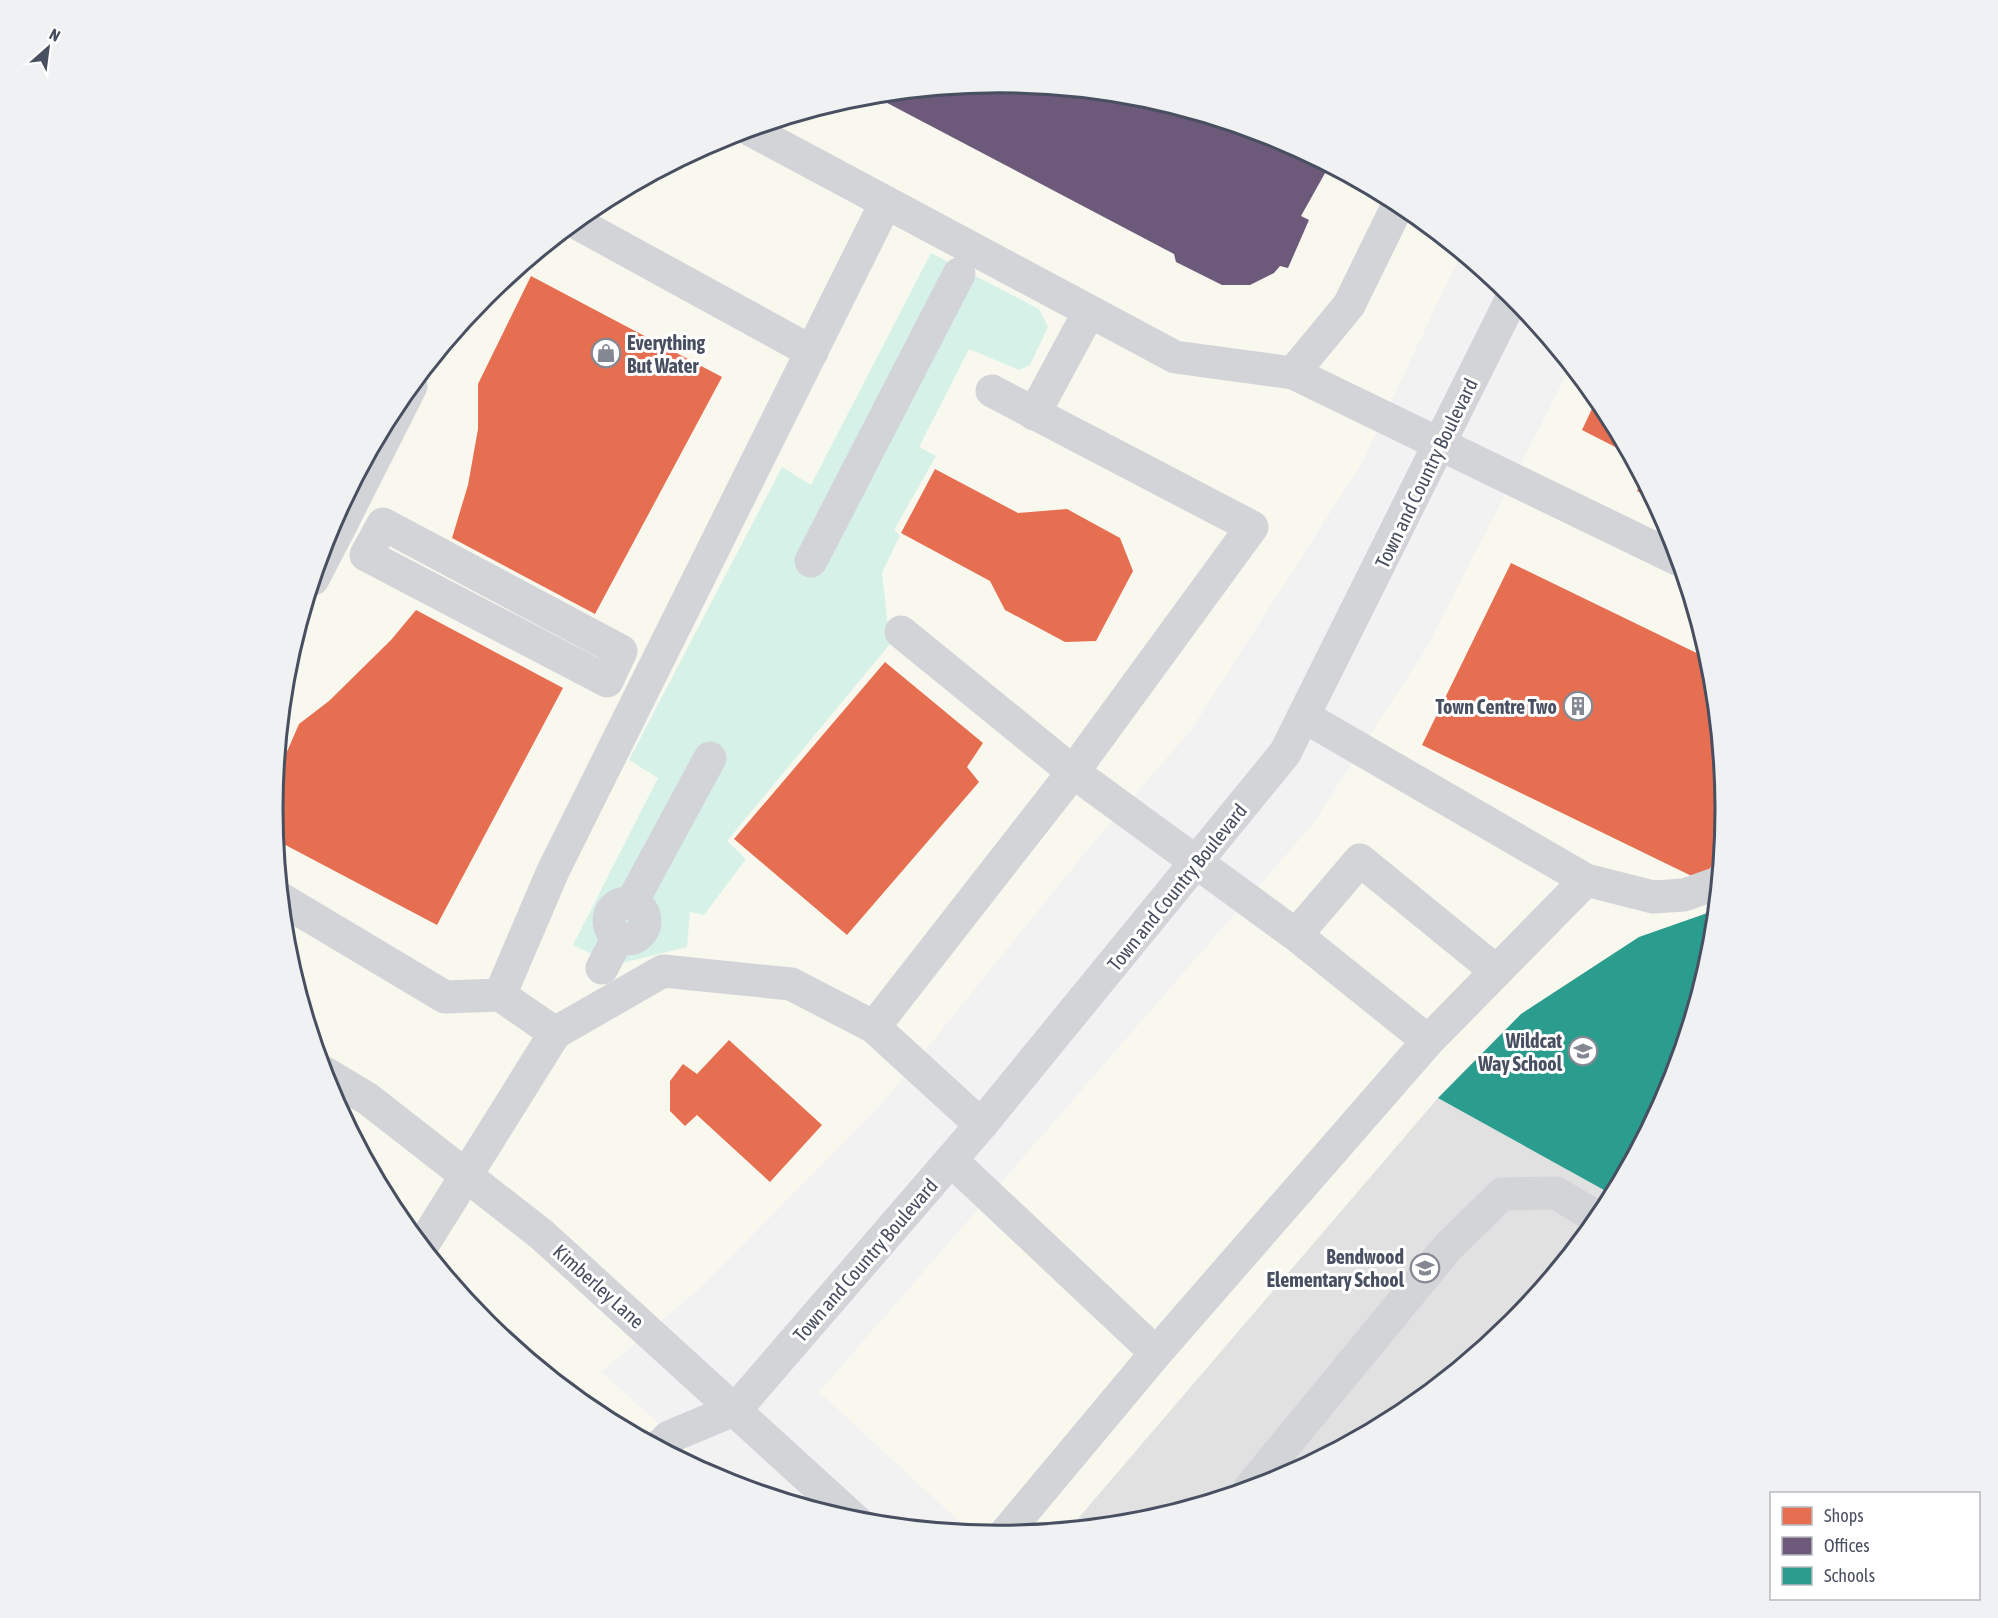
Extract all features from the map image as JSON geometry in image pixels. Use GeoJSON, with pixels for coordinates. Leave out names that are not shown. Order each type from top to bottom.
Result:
{"type":"FeatureCollection","features":[{"type":"Feature","properties":{"kind":"street"},"geometry":{"type":"LineString","coordinates":[[760,135],[1175,357],[1293,373],[1667,554]]}},
{"type":"Feature","properties":{"kind":"street"},"geometry":{"type":"LineString","coordinates":[[500,995],[553,871],[886,202]]}},
{"type":"Feature","properties":{"kind":"street"},"geometry":{"type":"LineString","coordinates":[[1293,373],[1350,305],[1394,212]]}},
{"type":"Feature","properties":{"kind":"street"},"geometry":{"type":"LineString","coordinates":[[583,227],[812,352]]}},
{"type":"Feature","properties":{"kind":"street"},"geometry":{"type":"LineString","coordinates":[[811,561],[959,274]]}},
{"type":"Feature","properties":{"kind":"street","name":"Town and Country Boulevard"},"geometry":{"type":"LineString","coordinates":[[736,1409],[981,1125],[1286,753],[1508,306]]}},
{"type":"Feature","properties":{"kind":"street"},"geometry":{"type":"LineString","coordinates":[[1034,414],[1089,312]]}},
{"type":"Feature","properties":{"kind":"street"},"geometry":{"type":"LineString","coordinates":[[874,1027],[1073,772],[1252,527],[992,391]]}},
{"type":"Feature","properties":{"kind":"street"},"geometry":{"type":"LineString","coordinates":[[383,524],[450,559],[621,651],[607,681],[366,555],[383,524]]}},
{"type":"Feature","properties":{"kind":"street"},"geometry":{"type":"LineString","coordinates":[[432,591],[450,559]]}},
{"type":"Feature","properties":{"kind":"street"},"geometry":{"type":"LineString","coordinates":[[479,615],[494,583]]}},
{"type":"Feature","properties":{"kind":"street"},"geometry":{"type":"LineString","coordinates":[[519,635],[535,604]]}},
{"type":"Feature","properties":{"kind":"street"},"geometry":{"type":"LineString","coordinates":[[563,658],[578,627]]}},
{"type":"Feature","properties":{"kind":"street"},"geometry":{"type":"LineString","coordinates":[[901,632],[1073,772],[1296,935],[1428,1041]]}},
{"type":"Feature","properties":{"kind":"street"},"geometry":{"type":"LineString","coordinates":[[1305,717],[1586,879],[1653,897],[1684,895],[1710,886]]}},
{"type":"Feature","properties":{"kind":"street"},"geometry":{"type":"LineString","coordinates":[[602,968],[618,937],[630,939],[644,927],[644,915],[631,904],[710,758]]}},
{"type":"Feature","properties":{"kind":"street"},"geometry":{"type":"LineString","coordinates":[[1296,935],[1360,860],[1496,971]]}},
{"type":"Feature","properties":{"kind":"street"},"geometry":{"type":"LineString","coordinates":[[1013,1524],[1156,1353],[1428,1041],[1586,879]]}},
{"type":"Feature","properties":{"kind":"street"},"geometry":{"type":"LineString","coordinates":[[289,904],[445,997],[500,995],[555,1033]]}},
{"type":"Feature","properties":{"kind":"street"},"geometry":{"type":"LineString","coordinates":[[426,1238],[464,1174],[555,1033],[663,971],[791,984],[874,1027],[981,1125]]}},
{"type":"Feature","properties":{"kind":"street","name":"Kimberley Lane"},"geometry":{"type":"LineString","coordinates":[[337,1080],[368,1099],[541,1234],[842,1507]]}},
{"type":"Feature","properties":{"kind":"street"},"geometry":{"type":"LineString","coordinates":[[951,1160],[1156,1353]]}},
{"type":"Feature","properties":{"kind":"street"},"geometry":{"type":"LineString","coordinates":[[1261,1475],[1447,1248],[1502,1194],[1556,1193],[1590,1213]]}},
{"type":"Feature","properties":{"kind":"street"},"geometry":{"type":"LineString","coordinates":[[665,1442],[673,1435],[736,1409]]}},
{"type":"Feature","properties":{"kind":"shaded area"},"geometry":{"type":"Polygon","coordinates":[[[999,93],[1046,95],[1092,99],[1184,117],[1229,131],[1316,167],[1357,189],[1435,241],[1458,260],[1363,461],[1191,730],[1088,849],[881,1105],[700,1288],[601,1372],[697,1457],[641,1429],[563,1377],[493,1315],[431,1245],[379,1167],[338,1083],[307,994],[289,902],[283,809],[285,762],[289,716],[307,624],[321,579],[357,492],[379,451],[431,373],[493,303],[527,271],[563,241],[641,189],[682,167],[769,131],[814,117],[906,99],[999,93]]]}},
{"type":"Feature","properties":{"kind":"shaded area"},"geometry":{"type":"Polygon","coordinates":[[[1567,373],[1619,451],[1641,492],[1677,579],[1691,624],[1709,716],[1713,762],[1715,809],[1707,913],[1639,937],[1521,1014],[1438,1098],[1077,1520],[999,1525],[962,1523],[819,1392],[1312,825],[1427,647],[1567,373]]]}},
{"type":"Feature","properties":{"kind":"shaded area","name":"Bendwood Elementary School"},"geometry":{"type":"Polygon","coordinates":[[[1438,1098],[1604,1190],[1567,1245],[1505,1315],[1435,1377],[1397,1404],[1316,1451],[1229,1487],[1184,1501],[1139,1511],[1077,1520],[1438,1098]]]}},
{"type":"Feature","properties":{"kind":"green space"},"geometry":{"type":"Polygon","coordinates":[[[931,253],[1039,309],[1048,327],[1030,365],[1019,370],[969,349],[919,447],[936,456],[894,530],[900,535],[882,573],[890,644],[727,841],[746,859],[704,915],[690,912],[687,947],[614,965],[573,945],[658,778],[629,760],[782,467],[811,485],[931,253]]]}},
{"type":"Feature","properties":{"kind":"building: Shops"},"geometry":{"type":"Polygon","coordinates":[[[531,276],[722,377],[595,614],[452,538],[468,485],[478,429],[478,384],[531,276]]]}},
{"type":"Feature","properties":{"kind":"building: Shops"},"geometry":{"type":"Polygon","coordinates":[[[1592,408],[1617,448],[1582,430],[1592,408]]]}},
{"type":"Feature","properties":{"kind":"building: Shops"},"geometry":{"type":"Polygon","coordinates":[[[935,469],[1018,513],[1067,509],[1120,538],[1133,571],[1096,641],[1065,642],[1005,610],[990,581],[901,533],[935,469]]]}},
{"type":"Feature","properties":{"kind":"building: Shops","name":"Town Centre Two"},"geometry":{"type":"Polygon","coordinates":[[[1511,563],[1698,653],[1709,716],[1713,762],[1715,809],[1712,864],[1704,882],[1422,745],[1511,563]]]}},
{"type":"Feature","properties":{"kind":"building: Shops"},"geometry":{"type":"Polygon","coordinates":[[[416,610],[563,688],[437,925],[285,844],[283,809],[286,755],[299,724],[329,701],[391,640],[416,610]]]}},
{"type":"Feature","properties":{"kind":"building: Shops"},"geometry":{"type":"Polygon","coordinates":[[[885,662],[983,743],[967,767],[979,782],[847,935],[734,839],[885,662]]]}},
{"type":"Feature","properties":{"kind":"building: Shops"},"geometry":{"type":"Polygon","coordinates":[[[729,1040],[822,1125],[770,1182],[697,1115],[685,1126],[670,1111],[670,1081],[683,1064],[697,1074],[729,1040]]]}},
{"type":"Feature","properties":{"kind":"building: Offices"},"geometry":{"type":"Polygon","coordinates":[[[999,93],[1092,99],[1184,117],[1229,131],[1326,172],[1301,216],[1309,220],[1288,268],[1280,266],[1274,273],[1250,285],[1222,285],[1176,262],[1174,254],[886,102],[952,95],[999,93]]]}},
{"type":"Feature","properties":{"kind":"building: Schools","name":"Wildcat Way School"},"geometry":{"type":"Polygon","coordinates":[[[1707,913],[1691,994],[1677,1039],[1641,1126],[1604,1190],[1438,1098],[1521,1014],[1639,937],[1707,913]]]}},
{"type":"Feature","properties":{"kind":"place","name":"Everything But Water"},"geometry":{"type":"Point","coordinates":[606,353]}},
{"type":"Feature","properties":{"kind":"place","name":"Town Centre Two"},"geometry":{"type":"Point","coordinates":[1578,706]}},
{"type":"Feature","properties":{"kind":"place","name":"Wildcat Way School"},"geometry":{"type":"Point","coordinates":[1583,1051]}},
{"type":"Feature","properties":{"kind":"place","name":"Bendwood Elementary School"},"geometry":{"type":"Point","coordinates":[1425,1268]}}]}
